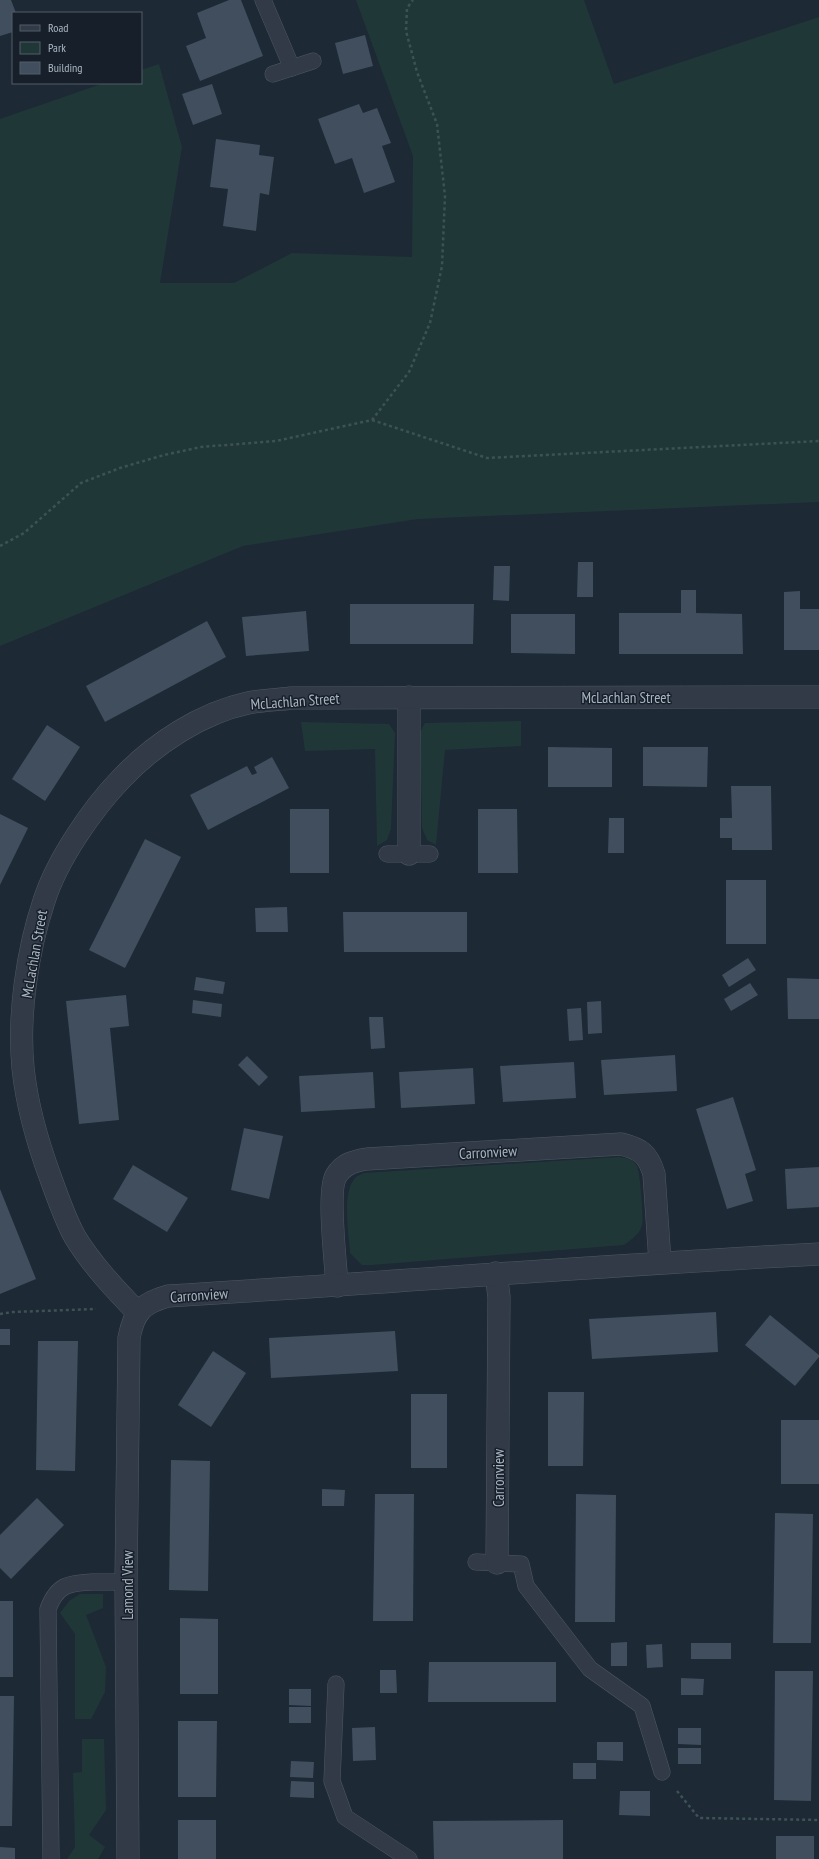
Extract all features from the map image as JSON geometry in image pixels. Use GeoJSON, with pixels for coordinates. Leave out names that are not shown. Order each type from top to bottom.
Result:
{"type":"FeatureCollection","features":[{"type":"Feature","properties":{"kind":"street"},"geometry":{"type":"LineString","coordinates":[[409,697],[419,854]]}},
{"type":"Feature","properties":{"kind":"street","name":"McLachlan Street"},"geometry":{"type":"LineString","coordinates":[[138,1313],[88,1256],[75,1236],[58,1198],[41,1153],[29,1104],[23,1068],[23,1032],[25,988],[33,939],[44,899],[63,860],[84,824],[109,792],[138,760],[173,736],[210,716],[248,703],[291,698],[819,697]]}},
{"type":"Feature","properties":{"kind":"street","name":"Carronview"},"geometry":{"type":"LineString","coordinates":[[337,1286],[331,1192],[335,1177],[342,1167],[352,1162],[367,1159],[621,1144],[634,1147],[644,1154],[651,1163],[654,1174],[660,1262]]}},
{"type":"Feature","properties":{"kind":"street","name":"Carronview"},"geometry":{"type":"LineString","coordinates":[[138,1313],[150,1301],[168,1296],[337,1286],[660,1262],[819,1254]]}},
{"type":"Feature","properties":{"kind":"street","name":"Carronview"},"geometry":{"type":"LineString","coordinates":[[496,1273],[498,1297],[497,1563]]}},
{"type":"Feature","properties":{"kind":"street","name":"Lamond View"},"geometry":{"type":"LineString","coordinates":[[128,1859],[126,1582],[129,1338],[132,1323],[138,1313]]}},
{"type":"Feature","properties":{"kind":"lane"},"geometry":{"type":"LineString","coordinates":[[263,0],[292,68]]}},
{"type":"Feature","properties":{"kind":"lane"},"geometry":{"type":"LineString","coordinates":[[273,74],[313,61]]}},
{"type":"Feature","properties":{"kind":"lane"},"geometry":{"type":"LineString","coordinates":[[387,854],[419,854]]}},
{"type":"Feature","properties":{"kind":"lane"},"geometry":{"type":"LineString","coordinates":[[476,1562],[520,1564],[526,1586],[590,1669],[642,1706],[662,1772]]}},
{"type":"Feature","properties":{"kind":"lane"},"geometry":{"type":"LineString","coordinates":[[51,1859],[48,1609],[52,1599],[60,1589],[71,1583],[126,1582]]}},
{"type":"Feature","properties":{"kind":"lane"},"geometry":{"type":"LineString","coordinates":[[336,1684],[332,1781],[345,1817],[409,1859]]}},
{"type":"Feature","properties":{"kind":"path"},"geometry":{"type":"LineString","coordinates":[[372,420],[409,372],[430,323],[442,266],[445,196],[437,124],[417,72],[406,31],[407,8],[414,0]]}},
{"type":"Feature","properties":{"kind":"path"},"geometry":{"type":"LineString","coordinates":[[0,546],[24,533],[81,483],[120,468],[164,455],[201,447],[276,441],[372,420],[487,458],[819,441]]}},
{"type":"Feature","properties":{"kind":"path"},"geometry":{"type":"LineString","coordinates":[[0,1314],[13,1312],[98,1309],[121,1295]]}},
{"type":"Feature","properties":{"kind":"path"},"geometry":{"type":"LineString","coordinates":[[662,1772],[699,1818],[819,1820]]}},
{"type":"Feature","properties":{"kind":"green space"},"geometry":{"type":"Polygon","coordinates":[[[356,0],[584,0],[614,84],[819,17],[819,502],[418,519],[243,546],[0,646],[0,119],[101,84],[142,84],[142,70],[159,64],[182,147],[160,283],[234,283],[292,253],[412,257],[413,156],[356,0]]]}},
{"type":"Feature","properties":{"kind":"green space"},"geometry":{"type":"Polygon","coordinates":[[[521,721],[521,746],[445,750],[436,845],[427,840],[422,828],[420,732],[425,723],[521,721]]]}},
{"type":"Feature","properties":{"kind":"green space"},"geometry":{"type":"Polygon","coordinates":[[[301,722],[389,724],[395,733],[391,829],[387,840],[377,846],[375,749],[305,751],[301,722]]]}},
{"type":"Feature","properties":{"kind":"green space"},"geometry":{"type":"Polygon","coordinates":[[[619,1157],[631,1160],[637,1166],[642,1205],[641,1228],[635,1236],[624,1245],[372,1265],[362,1265],[350,1253],[347,1202],[351,1184],[356,1177],[364,1173],[619,1157]]]}},
{"type":"Feature","properties":{"kind":"green space"},"geometry":{"type":"Polygon","coordinates":[[[80,1594],[103,1594],[103,1608],[86,1615],[106,1667],[105,1692],[91,1719],[75,1719],[75,1634],[60,1613],[69,1601],[80,1594]]]}},
{"type":"Feature","properties":{"kind":"green space"},"geometry":{"type":"Polygon","coordinates":[[[82,1739],[104,1739],[106,1810],[89,1835],[105,1847],[98,1859],[67,1859],[75,1847],[73,1773],[82,1772],[82,1739]]]}},
{"type":"Feature","properties":{"kind":"building"},"geometry":{"type":"Polygon","coordinates":[[[0,0],[11,0],[16,12],[12,12],[12,32],[0,36],[0,0]]]}},
{"type":"Feature","properties":{"kind":"building"},"geometry":{"type":"Polygon","coordinates":[[[229,0],[241,0],[263,56],[200,81],[186,46],[206,38],[197,13],[229,0]]]}},
{"type":"Feature","properties":{"kind":"building"},"geometry":{"type":"Polygon","coordinates":[[[365,35],[373,66],[343,74],[335,43],[365,35]]]}},
{"type":"Feature","properties":{"kind":"building"},"geometry":{"type":"Polygon","coordinates":[[[212,84],[222,114],[193,125],[182,94],[212,84]]]}},
{"type":"Feature","properties":{"kind":"building"},"geometry":{"type":"Polygon","coordinates":[[[359,104],[363,113],[377,108],[391,143],[382,146],[395,182],[364,193],[352,158],[335,164],[318,119],[359,104]]]}},
{"type":"Feature","properties":{"kind":"building"},"geometry":{"type":"Polygon","coordinates":[[[216,139],[260,145],[259,155],[274,157],[269,195],[260,193],[256,231],[223,226],[228,189],[210,187],[216,139]]]}},
{"type":"Feature","properties":{"kind":"building"},"geometry":{"type":"Polygon","coordinates":[[[578,562],[593,562],[593,597],[577,597],[578,562]]]}},
{"type":"Feature","properties":{"kind":"building"},"geometry":{"type":"Polygon","coordinates":[[[494,566],[510,566],[509,601],[493,600],[494,566]]]}},
{"type":"Feature","properties":{"kind":"building"},"geometry":{"type":"Polygon","coordinates":[[[681,590],[696,590],[696,613],[742,614],[743,654],[619,654],[619,613],[681,613],[681,590]]]}},
{"type":"Feature","properties":{"kind":"building"},"geometry":{"type":"Polygon","coordinates":[[[800,591],[800,609],[819,609],[819,650],[784,650],[784,592],[800,591]]]}},
{"type":"Feature","properties":{"kind":"building"},"geometry":{"type":"Polygon","coordinates":[[[350,604],[474,604],[473,644],[350,644],[350,604]]]}},
{"type":"Feature","properties":{"kind":"building"},"geometry":{"type":"Polygon","coordinates":[[[306,611],[309,651],[246,656],[242,617],[306,611]]]}},
{"type":"Feature","properties":{"kind":"building"},"geometry":{"type":"Polygon","coordinates":[[[511,614],[575,614],[575,654],[511,653],[511,614]]]}},
{"type":"Feature","properties":{"kind":"building"},"geometry":{"type":"Polygon","coordinates":[[[207,621],[226,657],[105,722],[86,686],[207,621]]]}},
{"type":"Feature","properties":{"kind":"building"},"geometry":{"type":"Polygon","coordinates":[[[47,725],[80,747],[45,801],[12,779],[47,725]]]}},
{"type":"Feature","properties":{"kind":"building"},"geometry":{"type":"Polygon","coordinates":[[[548,747],[612,748],[612,787],[548,787],[548,747]]]}},
{"type":"Feature","properties":{"kind":"building"},"geometry":{"type":"Polygon","coordinates":[[[643,747],[708,747],[707,787],[643,786],[643,747]]]}},
{"type":"Feature","properties":{"kind":"building"},"geometry":{"type":"Polygon","coordinates":[[[272,757],[289,788],[208,830],[190,795],[247,766],[252,775],[257,773],[254,767],[272,757]]]}},
{"type":"Feature","properties":{"kind":"building"},"geometry":{"type":"Polygon","coordinates":[[[731,786],[771,786],[772,850],[732,850],[732,838],[720,838],[720,818],[732,818],[731,786]]]}},
{"type":"Feature","properties":{"kind":"building"},"geometry":{"type":"Polygon","coordinates":[[[290,809],[329,809],[329,873],[290,873],[290,809]]]}},
{"type":"Feature","properties":{"kind":"building"},"geometry":{"type":"Polygon","coordinates":[[[478,809],[517,809],[518,873],[478,873],[478,809]]]}},
{"type":"Feature","properties":{"kind":"building"},"geometry":{"type":"Polygon","coordinates":[[[0,814],[28,828],[0,885],[0,814]]]}},
{"type":"Feature","properties":{"kind":"building"},"geometry":{"type":"Polygon","coordinates":[[[609,818],[624,818],[624,853],[608,853],[609,818]]]}},
{"type":"Feature","properties":{"kind":"building"},"geometry":{"type":"Polygon","coordinates":[[[145,839],[181,857],[125,968],[89,950],[145,839]]]}},
{"type":"Feature","properties":{"kind":"building"},"geometry":{"type":"Polygon","coordinates":[[[726,880],[766,880],[766,944],[726,944],[726,880]]]}},
{"type":"Feature","properties":{"kind":"building"},"geometry":{"type":"Polygon","coordinates":[[[287,907],[288,932],[256,932],[255,908],[287,907]]]}},
{"type":"Feature","properties":{"kind":"building"},"geometry":{"type":"Polygon","coordinates":[[[343,912],[467,912],[467,952],[344,952],[343,912]]]}},
{"type":"Feature","properties":{"kind":"building"},"geometry":{"type":"Polygon","coordinates":[[[748,958],[756,970],[729,987],[722,975],[748,958]]]}},
{"type":"Feature","properties":{"kind":"building"},"geometry":{"type":"Polygon","coordinates":[[[196,977],[225,982],[223,994],[194,990],[196,977]]]}},
{"type":"Feature","properties":{"kind":"building"},"geometry":{"type":"Polygon","coordinates":[[[787,978],[819,979],[819,1019],[788,1019],[787,978]]]}},
{"type":"Feature","properties":{"kind":"building"},"geometry":{"type":"Polygon","coordinates":[[[750,983],[758,995],[731,1011],[724,999],[750,983]]]}},
{"type":"Feature","properties":{"kind":"building"},"geometry":{"type":"Polygon","coordinates":[[[126,995],[129,1026],[110,1028],[119,1120],[79,1124],[66,1001],[126,995]]]}},
{"type":"Feature","properties":{"kind":"building"},"geometry":{"type":"Polygon","coordinates":[[[193,1000],[222,1004],[221,1017],[192,1013],[193,1000]]]}},
{"type":"Feature","properties":{"kind":"building"},"geometry":{"type":"Polygon","coordinates":[[[601,1001],[602,1033],[588,1034],[587,1002],[601,1001]]]}},
{"type":"Feature","properties":{"kind":"building"},"geometry":{"type":"Polygon","coordinates":[[[581,1008],[583,1040],[569,1041],[567,1009],[581,1008]]]}},
{"type":"Feature","properties":{"kind":"building"},"geometry":{"type":"Polygon","coordinates":[[[369,1017],[383,1017],[385,1048],[371,1049],[369,1017]]]}},
{"type":"Feature","properties":{"kind":"building"},"geometry":{"type":"Polygon","coordinates":[[[675,1055],[677,1091],[604,1095],[601,1060],[675,1055]]]}},
{"type":"Feature","properties":{"kind":"building"},"geometry":{"type":"Polygon","coordinates":[[[247,1056],[268,1077],[259,1086],[238,1065],[247,1056]]]}},
{"type":"Feature","properties":{"kind":"building"},"geometry":{"type":"Polygon","coordinates":[[[574,1062],[576,1098],[503,1102],[500,1066],[574,1062]]]}},
{"type":"Feature","properties":{"kind":"building"},"geometry":{"type":"Polygon","coordinates":[[[473,1068],[475,1104],[401,1108],[399,1072],[473,1068]]]}},
{"type":"Feature","properties":{"kind":"building"},"geometry":{"type":"Polygon","coordinates":[[[373,1072],[375,1108],[301,1112],[299,1076],[373,1072]]]}},
{"type":"Feature","properties":{"kind":"building"},"geometry":{"type":"Polygon","coordinates":[[[733,1097],[756,1170],[745,1174],[753,1201],[727,1209],[696,1109],[733,1097]]]}},
{"type":"Feature","properties":{"kind":"building"},"geometry":{"type":"Polygon","coordinates":[[[244,1128],[283,1136],[269,1199],[231,1190],[244,1128]]]}},
{"type":"Feature","properties":{"kind":"building"},"geometry":{"type":"Polygon","coordinates":[[[133,1165],[188,1198],[167,1232],[113,1199],[133,1165]]]}},
{"type":"Feature","properties":{"kind":"building"},"geometry":{"type":"Polygon","coordinates":[[[819,1167],[819,1207],[787,1209],[785,1169],[819,1167]]]}},
{"type":"Feature","properties":{"kind":"building"},"geometry":{"type":"Polygon","coordinates":[[[0,1189],[36,1279],[0,1294],[0,1189]]]}},
{"type":"Feature","properties":{"kind":"building"},"geometry":{"type":"Polygon","coordinates":[[[716,1312],[718,1352],[592,1359],[589,1319],[716,1312]]]}},
{"type":"Feature","properties":{"kind":"building"},"geometry":{"type":"Polygon","coordinates":[[[770,1315],[819,1355],[819,1357],[795,1386],[745,1345],[770,1315]]]}},
{"type":"Feature","properties":{"kind":"building"},"geometry":{"type":"Polygon","coordinates":[[[0,1329],[10,1329],[10,1345],[0,1345],[0,1329]]]}},
{"type":"Feature","properties":{"kind":"building"},"geometry":{"type":"Polygon","coordinates":[[[395,1331],[398,1371],[271,1378],[269,1338],[395,1331]]]}},
{"type":"Feature","properties":{"kind":"building"},"geometry":{"type":"Polygon","coordinates":[[[38,1341],[78,1341],[75,1471],[36,1470],[38,1341]]]}},
{"type":"Feature","properties":{"kind":"building"},"geometry":{"type":"Polygon","coordinates":[[[213,1351],[246,1373],[211,1427],[178,1405],[213,1351]]]}},
{"type":"Feature","properties":{"kind":"building"},"geometry":{"type":"Polygon","coordinates":[[[548,1392],[584,1392],[583,1466],[548,1466],[548,1392]]]}},
{"type":"Feature","properties":{"kind":"building"},"geometry":{"type":"Polygon","coordinates":[[[411,1394],[447,1394],[447,1468],[411,1468],[411,1394]]]}},
{"type":"Feature","properties":{"kind":"building"},"geometry":{"type":"Polygon","coordinates":[[[781,1420],[819,1420],[819,1484],[781,1484],[781,1420]]]}},
{"type":"Feature","properties":{"kind":"building"},"geometry":{"type":"Polygon","coordinates":[[[171,1460],[210,1461],[208,1591],[169,1590],[171,1460]]]}},
{"type":"Feature","properties":{"kind":"building"},"geometry":{"type":"Polygon","coordinates":[[[322,1489],[345,1490],[344,1506],[322,1506],[322,1489]]]}},
{"type":"Feature","properties":{"kind":"building"},"geometry":{"type":"Polygon","coordinates":[[[375,1494],[414,1494],[413,1621],[373,1621],[375,1494]]]}},
{"type":"Feature","properties":{"kind":"building"},"geometry":{"type":"Polygon","coordinates":[[[576,1494],[616,1495],[615,1622],[575,1622],[576,1494]]]}},
{"type":"Feature","properties":{"kind":"building"},"geometry":{"type":"Polygon","coordinates":[[[37,1498],[64,1525],[11,1579],[0,1568],[0,1535],[37,1498]]]}},
{"type":"Feature","properties":{"kind":"building"},"geometry":{"type":"Polygon","coordinates":[[[775,1513],[813,1514],[811,1643],[773,1643],[775,1513]]]}},
{"type":"Feature","properties":{"kind":"building"},"geometry":{"type":"Polygon","coordinates":[[[0,1601],[13,1601],[13,1677],[0,1677],[0,1601]]]}},
{"type":"Feature","properties":{"kind":"building"},"geometry":{"type":"Polygon","coordinates":[[[180,1618],[218,1619],[218,1694],[180,1694],[180,1618]]]}},
{"type":"Feature","properties":{"kind":"building"},"geometry":{"type":"Polygon","coordinates":[[[627,1642],[627,1666],[611,1666],[611,1643],[627,1642]]]}},
{"type":"Feature","properties":{"kind":"building"},"geometry":{"type":"Polygon","coordinates":[[[691,1643],[731,1643],[731,1659],[691,1659],[691,1643]]]}},
{"type":"Feature","properties":{"kind":"building"},"geometry":{"type":"Polygon","coordinates":[[[662,1644],[663,1667],[647,1668],[646,1645],[662,1644]]]}},
{"type":"Feature","properties":{"kind":"building"},"geometry":{"type":"Polygon","coordinates":[[[429,1662],[556,1662],[556,1702],[428,1702],[429,1662]]]}},
{"type":"Feature","properties":{"kind":"building"},"geometry":{"type":"Polygon","coordinates":[[[380,1670],[396,1670],[397,1693],[380,1693],[380,1670]]]}},
{"type":"Feature","properties":{"kind":"building"},"geometry":{"type":"Polygon","coordinates":[[[775,1671],[813,1671],[811,1801],[774,1800],[775,1671]]]}},
{"type":"Feature","properties":{"kind":"building"},"geometry":{"type":"Polygon","coordinates":[[[681,1678],[704,1679],[703,1695],[681,1695],[681,1678]]]}},
{"type":"Feature","properties":{"kind":"building"},"geometry":{"type":"Polygon","coordinates":[[[289,1689],[311,1689],[311,1706],[289,1705],[289,1689]]]}},
{"type":"Feature","properties":{"kind":"building"},"geometry":{"type":"Polygon","coordinates":[[[0,1696],[14,1696],[12,1826],[0,1826],[0,1696]]]}},
{"type":"Feature","properties":{"kind":"building"},"geometry":{"type":"Polygon","coordinates":[[[289,1707],[311,1707],[311,1723],[289,1723],[289,1707]]]}},
{"type":"Feature","properties":{"kind":"building"},"geometry":{"type":"Polygon","coordinates":[[[178,1721],[217,1721],[216,1797],[178,1797],[178,1721]]]}},
{"type":"Feature","properties":{"kind":"building"},"geometry":{"type":"Polygon","coordinates":[[[375,1727],[376,1760],[353,1761],[352,1728],[375,1727]]]}},
{"type":"Feature","properties":{"kind":"building"},"geometry":{"type":"Polygon","coordinates":[[[678,1728],[701,1728],[701,1745],[678,1744],[678,1728]]]}},
{"type":"Feature","properties":{"kind":"building"},"geometry":{"type":"Polygon","coordinates":[[[597,1742],[623,1742],[623,1761],[597,1760],[597,1742]]]}},
{"type":"Feature","properties":{"kind":"building"},"geometry":{"type":"Polygon","coordinates":[[[678,1748],[701,1748],[701,1764],[678,1764],[678,1748]]]}},
{"type":"Feature","properties":{"kind":"building"},"geometry":{"type":"Polygon","coordinates":[[[291,1761],[314,1762],[313,1778],[290,1777],[291,1761]]]}},
{"type":"Feature","properties":{"kind":"building"},"geometry":{"type":"Polygon","coordinates":[[[573,1763],[596,1763],[596,1779],[573,1779],[573,1763]]]}},
{"type":"Feature","properties":{"kind":"building"},"geometry":{"type":"Polygon","coordinates":[[[291,1781],[314,1782],[314,1798],[290,1797],[291,1781]]]}},
{"type":"Feature","properties":{"kind":"building"},"geometry":{"type":"Polygon","coordinates":[[[620,1791],[650,1791],[650,1816],[619,1815],[620,1791]]]}},
{"type":"Feature","properties":{"kind":"building"},"geometry":{"type":"Polygon","coordinates":[[[178,1820],[216,1820],[216,1859],[178,1859],[178,1820]]]}},
{"type":"Feature","properties":{"kind":"building"},"geometry":{"type":"Polygon","coordinates":[[[563,1820],[563,1859],[434,1859],[433,1821],[563,1820]]]}},
{"type":"Feature","properties":{"kind":"building"},"geometry":{"type":"Polygon","coordinates":[[[776,1836],[814,1836],[814,1859],[776,1859],[776,1836]]]}},
{"type":"Feature","properties":{"kind":"building"},"geometry":{"type":"Polygon","coordinates":[[[0,1847],[15,1848],[15,1859],[0,1859],[0,1847]]]}}]}
